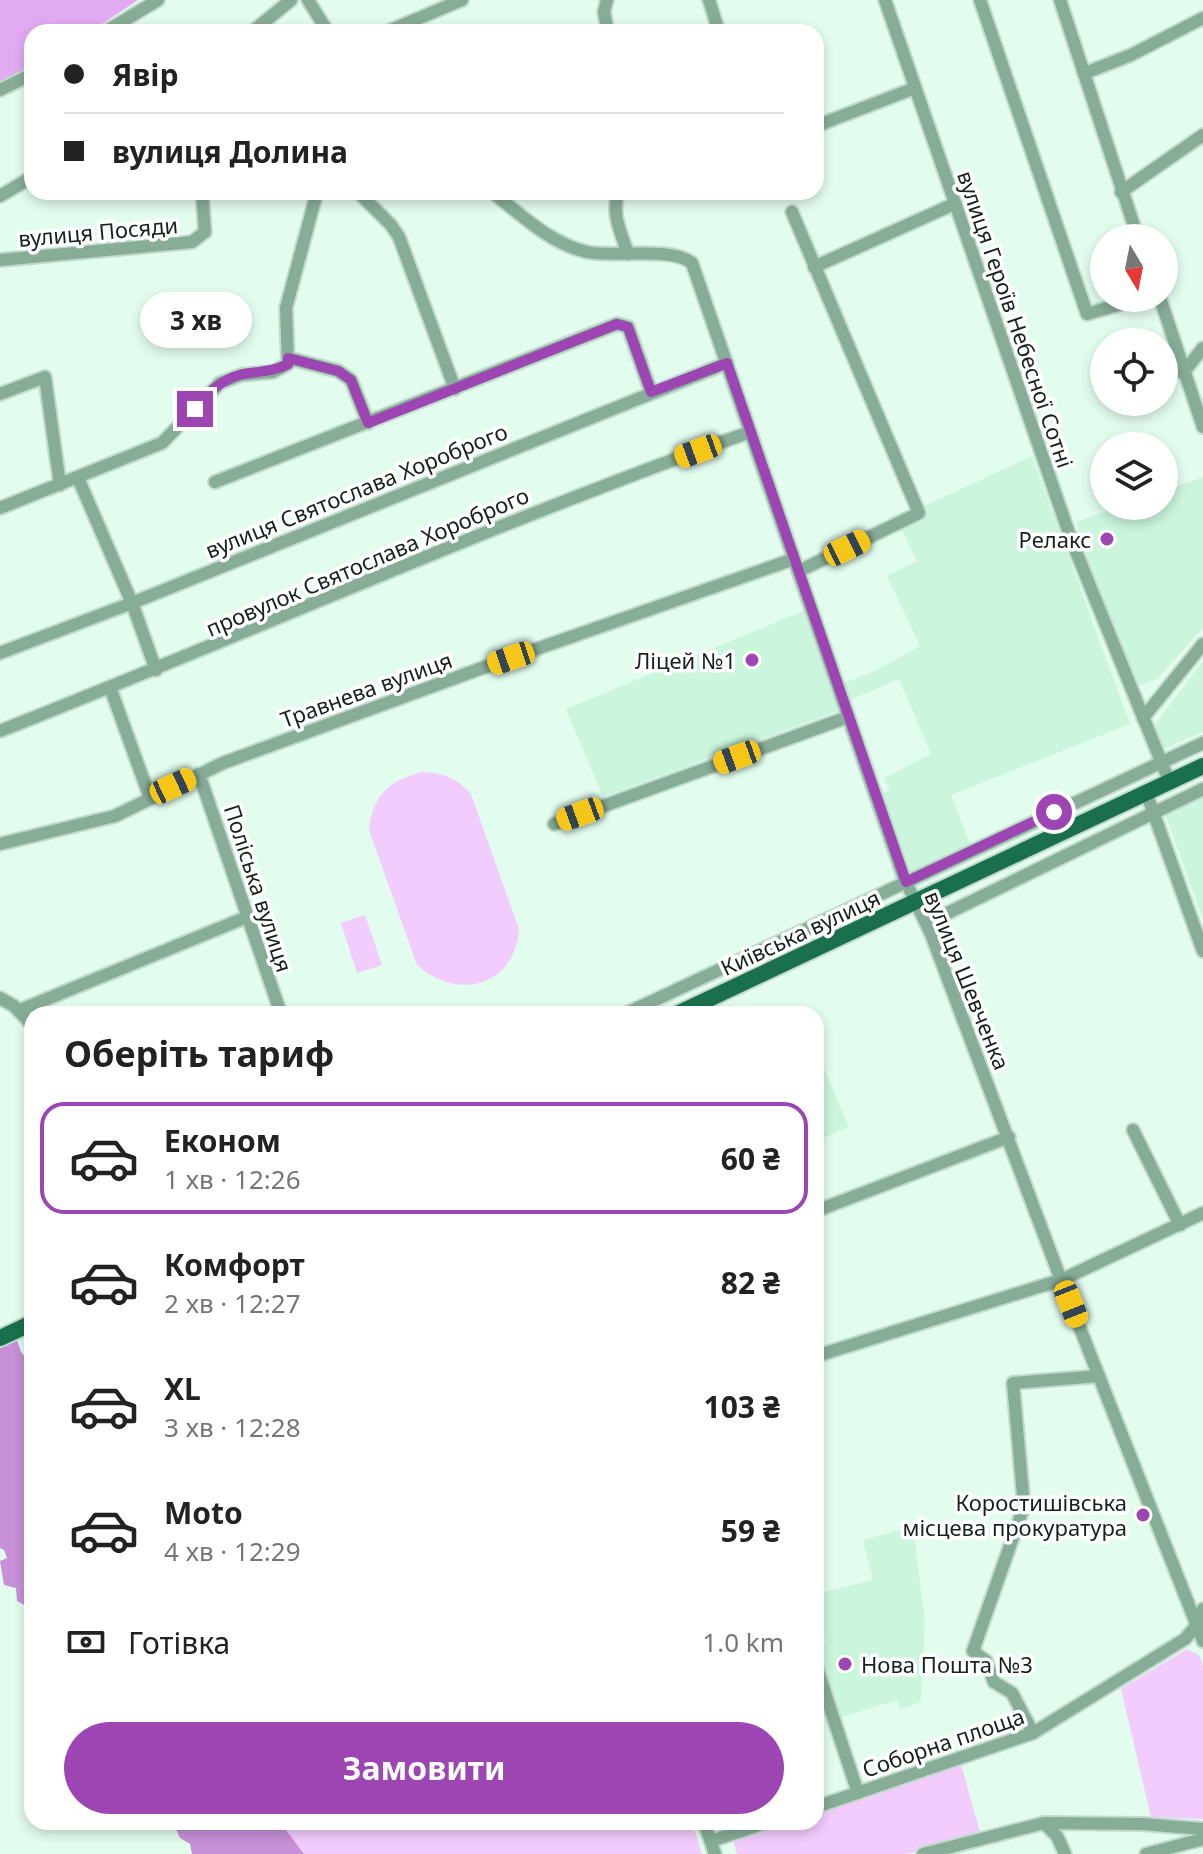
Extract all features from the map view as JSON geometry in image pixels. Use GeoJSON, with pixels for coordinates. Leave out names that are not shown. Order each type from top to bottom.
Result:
{"type":"FeatureCollection","features":[{"type":"Feature","properties":{"kind":"main road","name":"Київська вулиця"},"geometry":{"type":"LineString","coordinates":[[694,1006],[1203,766]]}},
{"type":"Feature","properties":{"kind":"main road"},"geometry":{"type":"LineString","coordinates":[[0,1338],[24,1327]]}},
{"type":"Feature","properties":{"kind":"street"},"geometry":{"type":"LineString","coordinates":[[118,24],[158,0]]}},
{"type":"Feature","properties":{"kind":"street"},"geometry":{"type":"LineString","coordinates":[[262,24],[291,0]]}},
{"type":"Feature","properties":{"kind":"street"},"geometry":{"type":"LineString","coordinates":[[308,0],[323,24]]}},
{"type":"Feature","properties":{"kind":"street"},"geometry":{"type":"LineString","coordinates":[[405,24],[462,0]]}},
{"type":"Feature","properties":{"kind":"street"},"geometry":{"type":"LineString","coordinates":[[606,24],[604,12],[607,0]]}},
{"type":"Feature","properties":{"kind":"street"},"geometry":{"type":"LineString","coordinates":[[709,0],[716,24]]}},
{"type":"Feature","properties":{"kind":"street","name":"вулиця Героїв Небесної Сотні"},"geometry":{"type":"LineString","coordinates":[[885,0],[1071,539],[1169,781]]}},
{"type":"Feature","properties":{"kind":"street"},"geometry":{"type":"LineString","coordinates":[[980,0],[1087,314],[1094,312]]}},
{"type":"Feature","properties":{"kind":"street"},"geometry":{"type":"LineString","coordinates":[[1060,0],[1133,224]]}},
{"type":"Feature","properties":{"kind":"street"},"geometry":{"type":"LineString","coordinates":[[1085,73],[1131,55],[1203,18]]}},
{"type":"Feature","properties":{"kind":"street"},"geometry":{"type":"LineString","coordinates":[[0,90],[24,78]]}},
{"type":"Feature","properties":{"kind":"street"},"geometry":{"type":"LineString","coordinates":[[824,123],[915,88]]}},
{"type":"Feature","properties":{"kind":"street"},"geometry":{"type":"LineString","coordinates":[[1121,192],[1203,135]]}},
{"type":"Feature","properties":{"kind":"street"},"geometry":{"type":"LineString","coordinates":[[0,196],[24,182]]}},
{"type":"Feature","properties":{"kind":"street","name":"вулиця Посяди"},"geometry":{"type":"LineString","coordinates":[[0,260],[192,242],[205,232],[203,200]]}},
{"type":"Feature","properties":{"kind":"street"},"geometry":{"type":"LineString","coordinates":[[0,508],[162,443],[220,383],[241,375],[273,372],[288,364],[286,308],[315,200]]}},
{"type":"Feature","properties":{"kind":"street"},"geometry":{"type":"LineString","coordinates":[[366,200],[399,237],[455,389]]}},
{"type":"Feature","properties":{"kind":"street","name":"вулиця Шевченка"},"geometry":{"type":"LineString","coordinates":[[502,200],[539,228],[586,252],[686,258],[692,263],[906,882],[927,923],[1061,1280],[1203,1641]]}},
{"type":"Feature","properties":{"kind":"street"},"geometry":{"type":"LineString","coordinates":[[616,200],[616,219],[628,254]]}},
{"type":"Feature","properties":{"kind":"street"},"geometry":{"type":"LineString","coordinates":[[792,212],[814,267],[954,204]]}},
{"type":"Feature","properties":{"kind":"street","name":"Травнева вулиця"},"geometry":{"type":"LineString","coordinates":[[0,844],[115,816],[199,774],[485,667],[797,565],[919,513],[814,267]]}},
{"type":"Feature","properties":{"kind":"street"},"geometry":{"type":"LineString","coordinates":[[1164,312],[1203,427]]}},
{"type":"Feature","properties":{"kind":"street"},"geometry":{"type":"LineString","coordinates":[[215,482],[617,324],[628,327],[651,392]]}},
{"type":"Feature","properties":{"kind":"street"},"geometry":{"type":"LineString","coordinates":[[1183,373],[1203,348]]}},
{"type":"Feature","properties":{"kind":"street"},"geometry":{"type":"LineString","coordinates":[[288,358],[338,371],[351,380],[368,423]]}},
{"type":"Feature","properties":{"kind":"street","name":"вулиця Святослава Хороброго"},"geometry":{"type":"LineString","coordinates":[[0,653],[132,603],[727,363]]}},
{"type":"Feature","properties":{"kind":"street"},"geometry":{"type":"LineString","coordinates":[[0,394],[45,377],[60,485]]}},
{"type":"Feature","properties":{"kind":"street","name":"провулок Святослава Хороброго"},"geometry":{"type":"LineString","coordinates":[[0,731],[156,670],[377,575],[619,479],[750,432]]}},
{"type":"Feature","properties":{"kind":"street"},"geometry":{"type":"LineString","coordinates":[[78,478],[132,603],[156,670]]}},
{"type":"Feature","properties":{"kind":"street"},"geometry":{"type":"LineString","coordinates":[[1143,718],[1203,644]]}},
{"type":"Feature","properties":{"kind":"street"},"geometry":{"type":"LineString","coordinates":[[110,687],[150,798]]}},
{"type":"Feature","properties":{"kind":"street"},"geometry":{"type":"LineString","coordinates":[[554,824],[848,717]]}},
{"type":"Feature","properties":{"kind":"street","name":"Київська вулиця"},"geometry":{"type":"LineString","coordinates":[[642,1006],[1203,743]]}},
{"type":"Feature","properties":{"kind":"street","name":"Поліська вулиця"},"geometry":{"type":"LineString","coordinates":[[199,774],[278,1006]]}},
{"type":"Feature","properties":{"kind":"street"},"geometry":{"type":"LineString","coordinates":[[927,923],[1203,789]]}},
{"type":"Feature","properties":{"kind":"street"},"geometry":{"type":"LineString","coordinates":[[1146,792],[1203,951]]}},
{"type":"Feature","properties":{"kind":"street"},"geometry":{"type":"LineString","coordinates":[[30,1006],[247,917]]}},
{"type":"Feature","properties":{"kind":"street"},"geometry":{"type":"LineString","coordinates":[[0,998],[24,1015]]}},
{"type":"Feature","properties":{"kind":"street"},"geometry":{"type":"LineString","coordinates":[[20,1010],[24,1008]]}},
{"type":"Feature","properties":{"kind":"street"},"geometry":{"type":"LineString","coordinates":[[1133,1130],[1180,1225]]}},
{"type":"Feature","properties":{"kind":"street"},"geometry":{"type":"LineString","coordinates":[[824,1208],[1009,1137]]}},
{"type":"Feature","properties":{"kind":"street"},"geometry":{"type":"LineString","coordinates":[[824,1354],[1061,1280],[1203,1213]]}},
{"type":"Feature","properties":{"kind":"street"},"geometry":{"type":"LineString","coordinates":[[1033,1733],[1012,1693],[994,1682],[986,1661],[973,1651],[1024,1506],[1013,1383],[1099,1376]]}},
{"type":"Feature","properties":{"kind":"street"},"geometry":{"type":"LineString","coordinates":[[1200,1627],[1203,1609]]}},
{"type":"Feature","properties":{"kind":"street","name":"Соборна площа"},"geometry":{"type":"LineString","coordinates":[[824,1804],[1033,1733],[1200,1627]]}},
{"type":"Feature","properties":{"kind":"street"},"geometry":{"type":"LineString","coordinates":[[824,1689],[858,1793]]}},
{"type":"Feature","properties":{"kind":"street"},"geometry":{"type":"LineString","coordinates":[[1044,1823],[1057,1836],[1065,1854]]}},
{"type":"Feature","properties":{"kind":"street"},"geometry":{"type":"LineString","coordinates":[[923,1854],[1044,1823],[1203,1829]]}},
{"type":"Feature","properties":{"kind":"street"},"geometry":{"type":"LineString","coordinates":[[707,1830],[715,1854]]}},
{"type":"Feature","properties":{"kind":"street"},"geometry":{"type":"LineString","coordinates":[[711,1841],[744,1830]]}},
{"type":"Feature","properties":{"kind":"street"},"geometry":{"type":"LineString","coordinates":[[1146,1854],[1168,1851],[1203,1839]]}},
{"type":"Feature","properties":{"kind":"shaded area"},"geometry":{"type":"Polygon","coordinates":[[[0,0],[138,0],[102,24],[24,24],[24,75],[0,89],[0,0]]]}},
{"type":"Feature","properties":{"kind":"shaded area"},"geometry":{"type":"Polygon","coordinates":[[[1032,456],[1130,724],[951,795],[972,849],[908,876],[879,796],[890,790],[884,778],[931,754],[899,679],[850,700],[844,683],[875,671],[920,646],[887,576],[917,561],[902,530],[923,521],[920,508],[1032,456]]]}},
{"type":"Feature","properties":{"kind":"shaded area"},"geometry":{"type":"Polygon","coordinates":[[[1203,477],[1203,628],[1157,679],[1135,687],[1074,531],[1079,529],[1076,522],[1090,517],[1090,520],[1178,520],[1178,486],[1203,477]]]}},
{"type":"Feature","properties":{"kind":"shaded area","name":"Ліцей №1"},"geometry":{"type":"Polygon","coordinates":[[[803,611],[838,711],[603,797],[566,709],[803,611]]]}},
{"type":"Feature","properties":{"kind":"shaded area"},"geometry":{"type":"Polygon","coordinates":[[[1203,661],[1203,732],[1164,749],[1154,726],[1203,661]]]}},
{"type":"Feature","properties":{"kind":"shaded area"},"geometry":{"type":"Polygon","coordinates":[[[422,772],[449,777],[471,794],[519,929],[515,949],[507,964],[496,975],[482,982],[466,985],[449,983],[417,965],[369,830],[374,807],[384,791],[400,780],[422,772]]]}},
{"type":"Feature","properties":{"kind":"shaded area"},"geometry":{"type":"Polygon","coordinates":[[[1203,798],[1203,920],[1166,816],[1203,798]]]}},
{"type":"Feature","properties":{"kind":"shaded area"},"geometry":{"type":"Polygon","coordinates":[[[365,915],[382,965],[357,973],[341,923],[365,915]]]}},
{"type":"Feature","properties":{"kind":"shaded area"},"geometry":{"type":"Polygon","coordinates":[[[824,1069],[849,1127],[824,1138],[824,1069]]]}},
{"type":"Feature","properties":{"kind":"shaded area"},"geometry":{"type":"Polygon","coordinates":[[[0,1327],[17,1340],[24,1356],[24,1605],[17,1601],[16,1588],[4,1585],[0,1561],[7,1558],[0,1548],[0,1327]]]}},
{"type":"Feature","properties":{"kind":"shaded area"},"geometry":{"type":"Polygon","coordinates":[[[913,1527],[925,1623],[921,1702],[900,1709],[897,1700],[839,1718],[824,1674],[824,1592],[873,1580],[863,1540],[913,1527]]]}},
{"type":"Feature","properties":{"kind":"shaded area"},"geometry":{"type":"Polygon","coordinates":[[[1187,1649],[1200,1656],[1203,1667],[1203,1819],[1151,1817],[1121,1689],[1187,1649]]]}},
{"type":"Feature","properties":{"kind":"shaded area"},"geometry":{"type":"Polygon","coordinates":[[[960,1761],[981,1836],[906,1854],[737,1854],[733,1840],[762,1830],[824,1830],[824,1808],[960,1761]]]}},
{"type":"Feature","properties":{"kind":"shaded area"},"geometry":{"type":"Polygon","coordinates":[[[176,1830],[286,1830],[304,1854],[192,1854],[190,1844],[180,1838],[176,1830]]]}},
{"type":"Feature","properties":{"kind":"shaded area"},"geometry":{"type":"Polygon","coordinates":[[[286,1830],[694,1830],[702,1854],[304,1854],[286,1830]]]}},
{"type":"Feature","properties":{"kind":"place","name":"Релакс"},"geometry":{"type":"Point","coordinates":[1107,539]}},
{"type":"Feature","properties":{"kind":"place","name":"Ліцей №1"},"geometry":{"type":"Point","coordinates":[752,660]}},
{"type":"Feature","properties":{"kind":"place","name":"Коростишівська місцева прокуратура"},"geometry":{"type":"Point","coordinates":[1143,1515]}},
{"type":"Feature","properties":{"kind":"place","name":"Нова Пошта №3"},"geometry":{"type":"Point","coordinates":[845,1664]}},
{"type":"Feature","properties":{"kind":"route"},"geometry":{"type":"LineString","coordinates":[[195,409],[220,383],[241,375],[273,372],[288,364],[288,358],[338,371],[351,380],[368,423],[617,324],[628,327],[651,392],[727,363],[906,882],[1054,812]]}}]}
